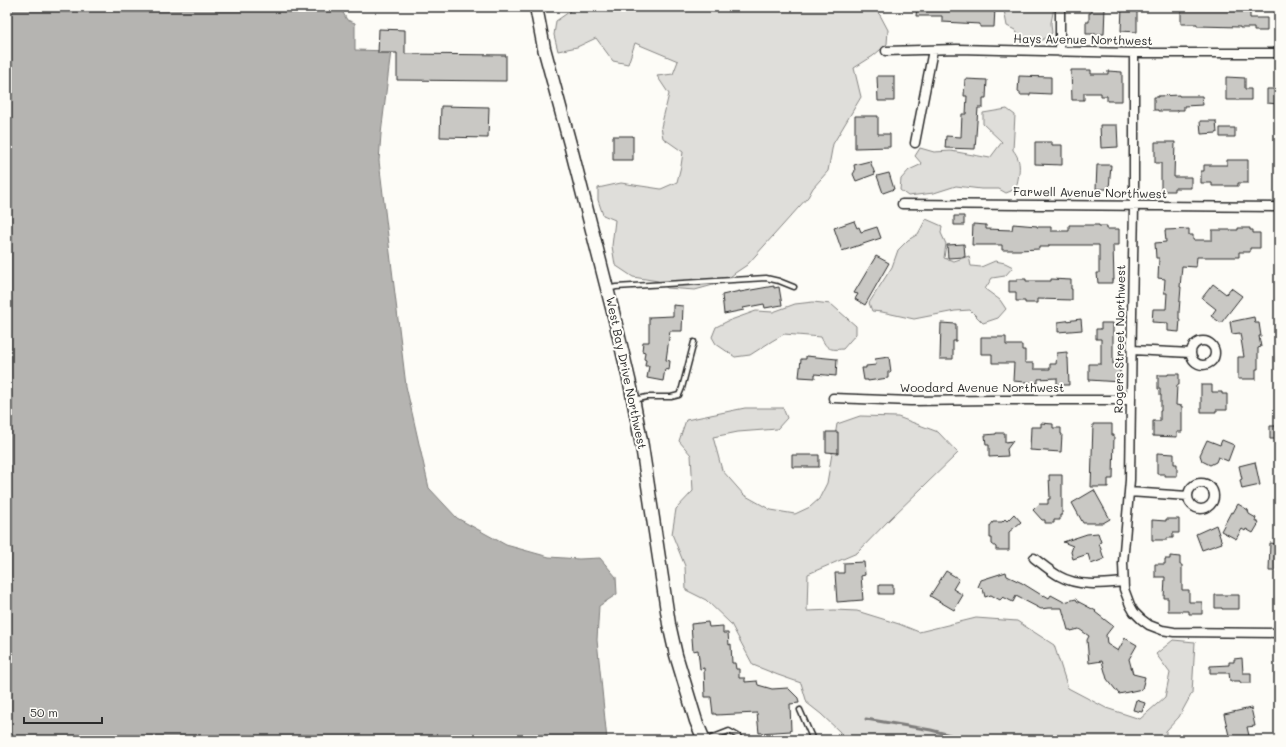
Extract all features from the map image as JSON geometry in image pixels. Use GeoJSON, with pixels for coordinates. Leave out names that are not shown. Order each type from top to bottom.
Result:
{"type":"FeatureCollection","features":[{"type":"Feature","properties":{"kind":"street","name":"West Bay Drive Northwest"},"geometry":{"type":"LineString","coordinates":[[536,7],[544,48],[570,144],[634,400],[669,624],[676,655],[696,721],[705,740]]}},
{"type":"Feature","properties":{"kind":"street"},"geometry":{"type":"LineString","coordinates":[[1060,7],[1060,52]]}},
{"type":"Feature","properties":{"kind":"street","name":"Hays Avenue Northwest"},"geometry":{"type":"LineString","coordinates":[[886,51],[957,49],[1134,53],[1279,53]]}},
{"type":"Feature","properties":{"kind":"street"},"geometry":{"type":"LineString","coordinates":[[914,142],[933,50]]}},
{"type":"Feature","properties":{"kind":"street","name":"Rogers Street Northwest"},"geometry":{"type":"LineString","coordinates":[[1134,53],[1132,350],[1129,492],[1123,556],[1124,589],[1134,612],[1149,625],[1162,630],[1174,632],[1279,633]]}},
{"type":"Feature","properties":{"kind":"street","name":"Farwell Avenue Northwest"},"geometry":{"type":"LineString","coordinates":[[902,204],[1279,207]]}},
{"type":"Feature","properties":{"kind":"street"},"geometry":{"type":"LineString","coordinates":[[1132,350],[1191,353]]}},
{"type":"Feature","properties":{"kind":"street","name":"Woodard Avenue Northwest"},"geometry":{"type":"LineString","coordinates":[[833,398],[911,401],[1131,400]]}},
{"type":"Feature","properties":{"kind":"street"},"geometry":{"type":"LineString","coordinates":[[1129,492],[1188,496]]}},
{"type":"Feature","properties":{"kind":"street"},"geometry":{"type":"LineString","coordinates":[[1034,558],[1060,576],[1073,582],[1098,584],[1124,582]]}},
{"type":"Feature","properties":{"kind":"lane"},"geometry":{"type":"LineString","coordinates":[[607,289],[616,287],[761,278],[779,281],[794,287]]}},
{"type":"Feature","properties":{"kind":"lane"},"geometry":{"type":"LineString","coordinates":[[634,400],[646,397],[671,397],[679,395],[694,342]]}},
{"type":"Feature","properties":{"kind":"lane"},"geometry":{"type":"LineString","coordinates":[[800,710],[813,740]]}},
{"type":"Feature","properties":{"kind":"lane"},"geometry":{"type":"LineString","coordinates":[[705,740],[729,730],[741,740]]}},
{"type":"Feature","properties":{"kind":"shaded area"},"geometry":{"type":"Polygon","coordinates":[[[7,7],[340,7],[347,20],[355,23],[355,50],[391,51],[379,161],[406,386],[429,488],[457,518],[506,545],[549,557],[579,559],[600,558],[616,577],[617,594],[599,606],[597,640],[607,740],[7,740],[7,7]]]}},
{"type":"Feature","properties":{"kind":"shaded area"},"geometry":{"type":"Polygon","coordinates":[[[573,7],[872,7],[880,15],[888,30],[887,44],[873,56],[854,68],[861,97],[833,144],[828,171],[813,188],[808,197],[747,265],[724,282],[695,290],[667,288],[658,281],[633,277],[615,265],[612,246],[615,220],[603,215],[598,200],[598,188],[621,183],[661,189],[677,182],[683,152],[663,138],[661,127],[669,94],[657,76],[673,74],[678,61],[635,43],[628,64],[613,61],[596,38],[577,47],[558,51],[554,35],[556,21],[569,12],[573,7]]]}},
{"type":"Feature","properties":{"kind":"shaded area"},"geometry":{"type":"Polygon","coordinates":[[[1000,7],[1054,7],[1051,23],[1052,33],[1042,40],[1021,39],[1015,30],[1007,26],[1004,10],[1000,7]]]}},
{"type":"Feature","properties":{"kind":"shaded area"},"geometry":{"type":"Polygon","coordinates":[[[1007,109],[1015,115],[1013,150],[1019,164],[1016,189],[1006,193],[999,189],[981,189],[956,186],[934,193],[908,196],[900,190],[901,179],[909,170],[922,164],[915,156],[920,148],[934,152],[951,151],[990,158],[1002,142],[983,124],[983,113],[1007,109]]]}},
{"type":"Feature","properties":{"kind":"shaded area"},"geometry":{"type":"Polygon","coordinates":[[[926,219],[942,226],[941,233],[946,244],[944,258],[954,261],[969,256],[971,266],[981,267],[995,261],[1005,263],[1013,267],[1005,276],[992,278],[985,289],[1000,300],[1006,309],[998,318],[983,323],[970,310],[955,311],[914,319],[872,311],[869,303],[892,267],[898,250],[908,240],[918,234],[926,219]]]}},
{"type":"Feature","properties":{"kind":"shaded area"},"geometry":{"type":"Polygon","coordinates":[[[813,302],[831,304],[856,326],[856,334],[843,349],[832,349],[827,347],[821,337],[784,334],[750,355],[735,357],[716,344],[712,337],[716,327],[756,311],[773,312],[795,304],[813,302]]]}},
{"type":"Feature","properties":{"kind":"shaded area"},"geometry":{"type":"Polygon","coordinates":[[[745,408],[783,408],[787,418],[777,429],[738,432],[713,437],[722,470],[744,495],[771,510],[795,514],[810,507],[819,499],[827,483],[837,424],[860,416],[898,417],[938,432],[958,453],[857,553],[808,574],[807,611],[857,611],[919,632],[976,618],[1017,621],[1054,645],[1068,688],[1106,708],[1140,719],[1165,697],[1170,673],[1156,654],[1173,640],[1195,642],[1192,693],[1179,717],[1166,731],[1166,740],[840,740],[840,732],[807,703],[801,683],[753,665],[731,624],[706,600],[686,590],[685,566],[672,534],[676,509],[693,491],[691,455],[679,441],[686,420],[745,408]]]}},
{"type":"Feature","properties":{"kind":"building"},"geometry":{"type":"Polygon","coordinates":[[[917,7],[995,8],[994,27],[980,27],[980,24],[942,22],[942,16],[916,16],[917,7]]]}},
{"type":"Feature","properties":{"kind":"building"},"geometry":{"type":"Polygon","coordinates":[[[1091,7],[1105,7],[1104,34],[1086,34],[1086,22],[1089,22],[1091,7]]]}},
{"type":"Feature","properties":{"kind":"building"},"geometry":{"type":"Polygon","coordinates":[[[1122,7],[1137,7],[1137,32],[1121,31],[1122,7]]]}},
{"type":"Feature","properties":{"kind":"building"},"geometry":{"type":"Polygon","coordinates":[[[1181,7],[1250,7],[1250,18],[1267,18],[1267,31],[1254,31],[1254,28],[1181,24],[1181,7]]]}},
{"type":"Feature","properties":{"kind":"building"},"geometry":{"type":"Polygon","coordinates":[[[379,29],[405,30],[405,54],[506,55],[506,81],[397,80],[397,53],[378,53],[379,29]]]}},
{"type":"Feature","properties":{"kind":"building"},"geometry":{"type":"Polygon","coordinates":[[[1071,70],[1091,70],[1091,74],[1108,74],[1108,71],[1122,72],[1122,101],[1107,101],[1107,96],[1101,96],[1101,93],[1084,93],[1084,100],[1072,100],[1071,70]]]}},
{"type":"Feature","properties":{"kind":"building"},"geometry":{"type":"Polygon","coordinates":[[[877,76],[894,76],[894,101],[878,101],[877,76]]]}},
{"type":"Feature","properties":{"kind":"building"},"geometry":{"type":"Polygon","coordinates":[[[1019,76],[1051,77],[1051,94],[1030,93],[1030,95],[1020,95],[1020,92],[1018,92],[1019,76]]]}},
{"type":"Feature","properties":{"kind":"building"},"geometry":{"type":"Polygon","coordinates":[[[1226,77],[1245,78],[1245,89],[1251,89],[1251,100],[1226,100],[1226,77]]]}},
{"type":"Feature","properties":{"kind":"building"},"geometry":{"type":"Polygon","coordinates":[[[965,79],[987,80],[986,98],[983,98],[983,108],[978,108],[975,149],[945,148],[946,136],[961,137],[962,114],[966,114],[967,96],[964,96],[965,79]]]}},
{"type":"Feature","properties":{"kind":"building"},"geometry":{"type":"Polygon","coordinates":[[[1267,89],[1278,89],[1278,104],[1267,103],[1267,89]]]}},
{"type":"Feature","properties":{"kind":"building"},"geometry":{"type":"Polygon","coordinates":[[[1179,95],[1202,96],[1203,105],[1184,106],[1184,110],[1178,111],[1154,110],[1154,97],[1179,95]]]}},
{"type":"Feature","properties":{"kind":"building"},"geometry":{"type":"Polygon","coordinates":[[[441,106],[489,107],[488,138],[440,137],[441,106]]]}},
{"type":"Feature","properties":{"kind":"building"},"geometry":{"type":"Polygon","coordinates":[[[855,116],[878,116],[878,134],[890,134],[890,147],[855,148],[855,116]]]}},
{"type":"Feature","properties":{"kind":"building"},"geometry":{"type":"Polygon","coordinates":[[[1200,121],[1216,121],[1217,133],[1201,134],[1200,121]]]}},
{"type":"Feature","properties":{"kind":"building"},"geometry":{"type":"Polygon","coordinates":[[[1100,125],[1117,125],[1118,147],[1101,148],[1100,125]]]}},
{"type":"Feature","properties":{"kind":"building"},"geometry":{"type":"Polygon","coordinates":[[[1220,128],[1235,128],[1235,137],[1220,137],[1220,128]]]}},
{"type":"Feature","properties":{"kind":"building"},"geometry":{"type":"Polygon","coordinates":[[[613,136],[633,136],[633,160],[613,160],[613,136]]]}},
{"type":"Feature","properties":{"kind":"building"},"geometry":{"type":"Polygon","coordinates":[[[1035,142],[1052,142],[1052,145],[1062,145],[1062,165],[1035,164],[1035,142]]]}},
{"type":"Feature","properties":{"kind":"building"},"geometry":{"type":"Polygon","coordinates":[[[1155,142],[1175,142],[1174,177],[1191,177],[1191,188],[1174,188],[1174,191],[1161,191],[1161,163],[1155,163],[1155,142]]]}},
{"type":"Feature","properties":{"kind":"building"},"geometry":{"type":"Polygon","coordinates":[[[1227,160],[1248,160],[1248,183],[1238,183],[1238,186],[1212,186],[1212,183],[1201,183],[1201,171],[1204,171],[1204,165],[1227,165],[1227,160]]]}},
{"type":"Feature","properties":{"kind":"building"},"geometry":{"type":"Polygon","coordinates":[[[870,161],[875,174],[856,181],[853,174],[855,171],[854,165],[870,161]]]}},
{"type":"Feature","properties":{"kind":"building"},"geometry":{"type":"Polygon","coordinates":[[[1097,165],[1111,165],[1109,189],[1096,189],[1097,165]]]}},
{"type":"Feature","properties":{"kind":"building"},"geometry":{"type":"Polygon","coordinates":[[[889,173],[894,189],[883,193],[877,176],[889,173]]]}},
{"type":"Feature","properties":{"kind":"building"},"geometry":{"type":"Polygon","coordinates":[[[954,216],[964,216],[964,225],[954,225],[954,216]]]}},
{"type":"Feature","properties":{"kind":"building"},"geometry":{"type":"Polygon","coordinates":[[[854,221],[857,228],[859,227],[861,232],[877,227],[881,238],[842,251],[834,228],[854,221]]]}},
{"type":"Feature","properties":{"kind":"building"},"geometry":{"type":"Polygon","coordinates":[[[973,224],[986,225],[986,229],[1012,230],[1013,224],[1051,227],[1051,231],[1069,231],[1069,225],[1099,225],[1107,226],[1107,229],[1119,229],[1119,245],[1113,245],[1114,280],[1112,280],[1112,283],[1098,283],[1097,273],[1099,273],[1099,245],[1049,245],[1049,247],[1039,247],[1039,249],[1002,250],[1002,245],[972,245],[973,224]]]}},
{"type":"Feature","properties":{"kind":"building"},"geometry":{"type":"Polygon","coordinates":[[[1238,228],[1250,228],[1250,230],[1253,230],[1253,233],[1260,233],[1260,248],[1250,248],[1250,252],[1239,252],[1239,257],[1197,257],[1196,267],[1182,266],[1179,332],[1168,331],[1168,323],[1152,322],[1153,309],[1166,309],[1167,293],[1164,293],[1165,279],[1158,278],[1159,258],[1156,258],[1155,243],[1166,242],[1165,230],[1189,229],[1189,235],[1193,235],[1193,240],[1212,240],[1212,230],[1238,230],[1238,228]]]}},
{"type":"Feature","properties":{"kind":"building"},"geometry":{"type":"Polygon","coordinates":[[[964,244],[965,257],[948,258],[947,245],[964,244]]]}},
{"type":"Feature","properties":{"kind":"building"},"geometry":{"type":"Polygon","coordinates":[[[876,256],[889,263],[865,305],[855,299],[858,294],[854,293],[876,256]]]}},
{"type":"Feature","properties":{"kind":"building"},"geometry":{"type":"Polygon","coordinates":[[[1017,279],[1026,279],[1026,281],[1051,281],[1051,279],[1071,280],[1072,300],[1037,299],[1037,303],[1016,301],[1016,292],[1009,292],[1009,281],[1017,281],[1017,279]]]}},
{"type":"Feature","properties":{"kind":"building"},"geometry":{"type":"Polygon","coordinates":[[[1213,284],[1226,294],[1231,288],[1242,296],[1221,323],[1211,316],[1216,309],[1202,298],[1213,284]]]}},
{"type":"Feature","properties":{"kind":"building"},"geometry":{"type":"Polygon","coordinates":[[[774,286],[774,288],[779,287],[782,305],[765,308],[764,304],[743,308],[744,310],[724,314],[722,295],[774,286]]]}},
{"type":"Feature","properties":{"kind":"building"},"geometry":{"type":"Polygon","coordinates":[[[673,305],[683,306],[682,331],[670,331],[666,360],[670,361],[669,370],[665,369],[663,381],[647,378],[649,366],[645,366],[645,352],[642,351],[643,342],[649,342],[649,317],[673,316],[673,305]]]}},
{"type":"Feature","properties":{"kind":"building"},"geometry":{"type":"Polygon","coordinates":[[[1254,317],[1255,323],[1259,323],[1261,336],[1259,336],[1261,347],[1258,348],[1258,369],[1256,369],[1256,379],[1238,379],[1238,357],[1244,357],[1240,333],[1232,334],[1230,322],[1254,317]]]}},
{"type":"Feature","properties":{"kind":"building"},"geometry":{"type":"Polygon","coordinates":[[[1081,319],[1082,330],[1058,332],[1058,322],[1081,319]]]}},
{"type":"Feature","properties":{"kind":"building"},"geometry":{"type":"Polygon","coordinates":[[[941,323],[956,324],[956,341],[953,341],[953,359],[940,359],[941,323]]]}},
{"type":"Feature","properties":{"kind":"building"},"geometry":{"type":"Polygon","coordinates":[[[1101,323],[1113,323],[1113,364],[1120,364],[1120,382],[1089,380],[1089,364],[1101,364],[1101,339],[1096,339],[1096,329],[1101,329],[1101,323]]]}},
{"type":"Feature","properties":{"kind":"building"},"geometry":{"type":"Polygon","coordinates":[[[981,337],[1006,337],[1006,345],[1022,345],[1022,350],[1025,350],[1025,363],[1034,363],[1034,369],[1050,369],[1050,364],[1056,364],[1057,353],[1067,352],[1069,385],[1057,385],[1057,378],[1038,379],[1038,383],[1013,381],[1014,363],[992,363],[992,354],[981,354],[981,337]]]}},
{"type":"Feature","properties":{"kind":"building"},"geometry":{"type":"Polygon","coordinates":[[[806,356],[837,359],[836,376],[815,374],[815,378],[799,377],[801,359],[806,359],[806,356]]]}},
{"type":"Feature","properties":{"kind":"building"},"geometry":{"type":"Polygon","coordinates":[[[889,357],[891,372],[888,372],[888,378],[868,381],[864,380],[862,368],[876,365],[875,359],[889,357]]]}},
{"type":"Feature","properties":{"kind":"building"},"geometry":{"type":"Polygon","coordinates":[[[1179,374],[1176,405],[1182,406],[1182,432],[1177,432],[1177,437],[1153,436],[1153,421],[1160,421],[1161,411],[1161,395],[1160,389],[1158,389],[1158,375],[1179,374]]]}},
{"type":"Feature","properties":{"kind":"building"},"geometry":{"type":"Polygon","coordinates":[[[1201,385],[1212,385],[1212,392],[1222,392],[1222,394],[1227,394],[1227,410],[1201,412],[1201,385]]]}},
{"type":"Feature","properties":{"kind":"building"},"geometry":{"type":"Polygon","coordinates":[[[1041,423],[1053,424],[1053,428],[1061,428],[1061,452],[1030,450],[1031,427],[1041,427],[1041,423]]]}},
{"type":"Feature","properties":{"kind":"building"},"geometry":{"type":"Polygon","coordinates":[[[1093,424],[1112,424],[1112,435],[1114,435],[1113,479],[1108,479],[1108,487],[1091,487],[1093,424]]]}},
{"type":"Feature","properties":{"kind":"building"},"geometry":{"type":"Polygon","coordinates":[[[1270,426],[1279,426],[1279,439],[1270,439],[1270,426]]]}},
{"type":"Feature","properties":{"kind":"building"},"geometry":{"type":"Polygon","coordinates":[[[826,432],[838,432],[838,453],[826,452],[826,432]]]}},
{"type":"Feature","properties":{"kind":"building"},"geometry":{"type":"Polygon","coordinates":[[[1005,433],[1005,442],[1013,441],[1007,449],[1008,456],[989,457],[989,445],[986,445],[985,435],[1005,433]]]}},
{"type":"Feature","properties":{"kind":"building"},"geometry":{"type":"Polygon","coordinates":[[[1207,440],[1220,445],[1222,440],[1234,445],[1228,461],[1218,457],[1216,462],[1210,465],[1202,461],[1200,455],[1207,440]]]}},
{"type":"Feature","properties":{"kind":"building"},"geometry":{"type":"Polygon","coordinates":[[[1157,453],[1174,454],[1174,464],[1177,464],[1177,476],[1157,474],[1157,453]]]}},
{"type":"Feature","properties":{"kind":"building"},"geometry":{"type":"Polygon","coordinates":[[[792,455],[819,455],[819,467],[792,467],[792,455]]]}},
{"type":"Feature","properties":{"kind":"building"},"geometry":{"type":"Polygon","coordinates":[[[1255,462],[1260,485],[1242,489],[1240,480],[1242,479],[1239,466],[1255,462]]]}},
{"type":"Feature","properties":{"kind":"building"},"geometry":{"type":"Polygon","coordinates":[[[1049,475],[1062,475],[1062,515],[1060,515],[1060,520],[1054,520],[1054,523],[1045,523],[1045,520],[1042,520],[1033,510],[1039,504],[1048,504],[1048,499],[1050,499],[1049,475]]]}},
{"type":"Feature","properties":{"kind":"building"},"geometry":{"type":"Polygon","coordinates":[[[1094,490],[1110,519],[1103,523],[1083,523],[1072,503],[1094,490]]]}},
{"type":"Feature","properties":{"kind":"building"},"geometry":{"type":"Polygon","coordinates":[[[1238,504],[1248,510],[1249,514],[1256,518],[1255,521],[1259,523],[1253,533],[1246,529],[1245,531],[1242,529],[1236,539],[1221,531],[1231,512],[1233,513],[1238,504]]]}},
{"type":"Feature","properties":{"kind":"building"},"geometry":{"type":"Polygon","coordinates":[[[1014,514],[1021,522],[1009,532],[1009,550],[996,550],[996,547],[992,544],[992,538],[990,538],[990,526],[993,522],[1002,522],[1005,519],[1007,521],[1014,514]]]}},
{"type":"Feature","properties":{"kind":"building"},"geometry":{"type":"Polygon","coordinates":[[[1166,519],[1179,519],[1179,533],[1173,533],[1173,538],[1167,538],[1167,540],[1152,540],[1152,520],[1166,521],[1166,519]]]}},
{"type":"Feature","properties":{"kind":"building"},"geometry":{"type":"Polygon","coordinates":[[[1216,525],[1222,543],[1202,550],[1196,534],[1216,525]]]}},
{"type":"Feature","properties":{"kind":"building"},"geometry":{"type":"Polygon","coordinates":[[[1098,533],[1101,542],[1099,543],[1104,559],[1091,564],[1088,554],[1073,559],[1071,552],[1073,546],[1063,542],[1087,534],[1098,533]]]}},
{"type":"Feature","properties":{"kind":"building"},"geometry":{"type":"Polygon","coordinates":[[[1270,543],[1279,544],[1279,571],[1269,571],[1270,543]]]}},
{"type":"Feature","properties":{"kind":"building"},"geometry":{"type":"Polygon","coordinates":[[[1170,556],[1180,557],[1180,565],[1182,565],[1182,590],[1189,590],[1189,602],[1202,602],[1202,614],[1189,614],[1189,611],[1168,611],[1168,598],[1164,598],[1165,577],[1155,577],[1155,564],[1165,564],[1165,559],[1170,559],[1170,556]]]}},
{"type":"Feature","properties":{"kind":"building"},"geometry":{"type":"Polygon","coordinates":[[[864,562],[865,575],[861,576],[863,600],[837,602],[835,573],[844,573],[844,563],[864,562]]]}},
{"type":"Feature","properties":{"kind":"building"},"geometry":{"type":"Polygon","coordinates":[[[946,571],[959,579],[953,589],[963,595],[954,610],[930,596],[946,571]]]}},
{"type":"Feature","properties":{"kind":"building"},"geometry":{"type":"Polygon","coordinates":[[[1006,572],[1007,576],[1043,596],[1044,595],[1049,598],[1051,595],[1064,602],[1076,599],[1077,601],[1096,611],[1095,612],[1113,626],[1106,635],[1107,644],[1118,651],[1125,638],[1137,645],[1129,659],[1133,674],[1145,677],[1142,689],[1119,694],[1107,679],[1102,661],[1089,663],[1087,640],[1089,636],[1079,629],[1071,631],[1068,630],[1062,608],[1041,609],[1016,596],[1013,602],[1003,597],[1000,600],[991,595],[985,597],[983,589],[978,587],[981,580],[1006,572]]]}},
{"type":"Feature","properties":{"kind":"building"},"geometry":{"type":"Polygon","coordinates":[[[879,585],[893,585],[893,594],[879,594],[879,585]]]}},
{"type":"Feature","properties":{"kind":"building"},"geometry":{"type":"Polygon","coordinates":[[[1215,595],[1239,595],[1239,609],[1215,608],[1215,595]]]}},
{"type":"Feature","properties":{"kind":"building"},"geometry":{"type":"Polygon","coordinates":[[[708,622],[709,627],[723,626],[723,633],[728,633],[729,645],[731,644],[732,663],[735,663],[736,669],[739,669],[739,678],[745,678],[745,682],[757,681],[758,685],[772,689],[788,688],[798,698],[799,703],[790,704],[791,731],[759,733],[757,713],[713,714],[711,697],[705,697],[704,668],[700,669],[698,650],[693,651],[691,624],[708,622]]]}},
{"type":"Feature","properties":{"kind":"building"},"geometry":{"type":"Polygon","coordinates":[[[1242,658],[1243,673],[1251,673],[1251,683],[1230,681],[1229,673],[1210,673],[1210,666],[1229,665],[1229,662],[1234,662],[1234,659],[1242,658]]]}},
{"type":"Feature","properties":{"kind":"building"},"geometry":{"type":"Polygon","coordinates":[[[1136,700],[1145,703],[1142,712],[1133,710],[1136,700]]]}},
{"type":"Feature","properties":{"kind":"building"},"geometry":{"type":"Polygon","coordinates":[[[1251,708],[1255,726],[1247,727],[1250,740],[1230,740],[1224,714],[1251,708]]]}},
{"type":"Feature","properties":{"kind":"waterway"},"geometry":{"type":"LineString","coordinates":[[866,719],[931,730],[950,735],[958,740]]}}]}
